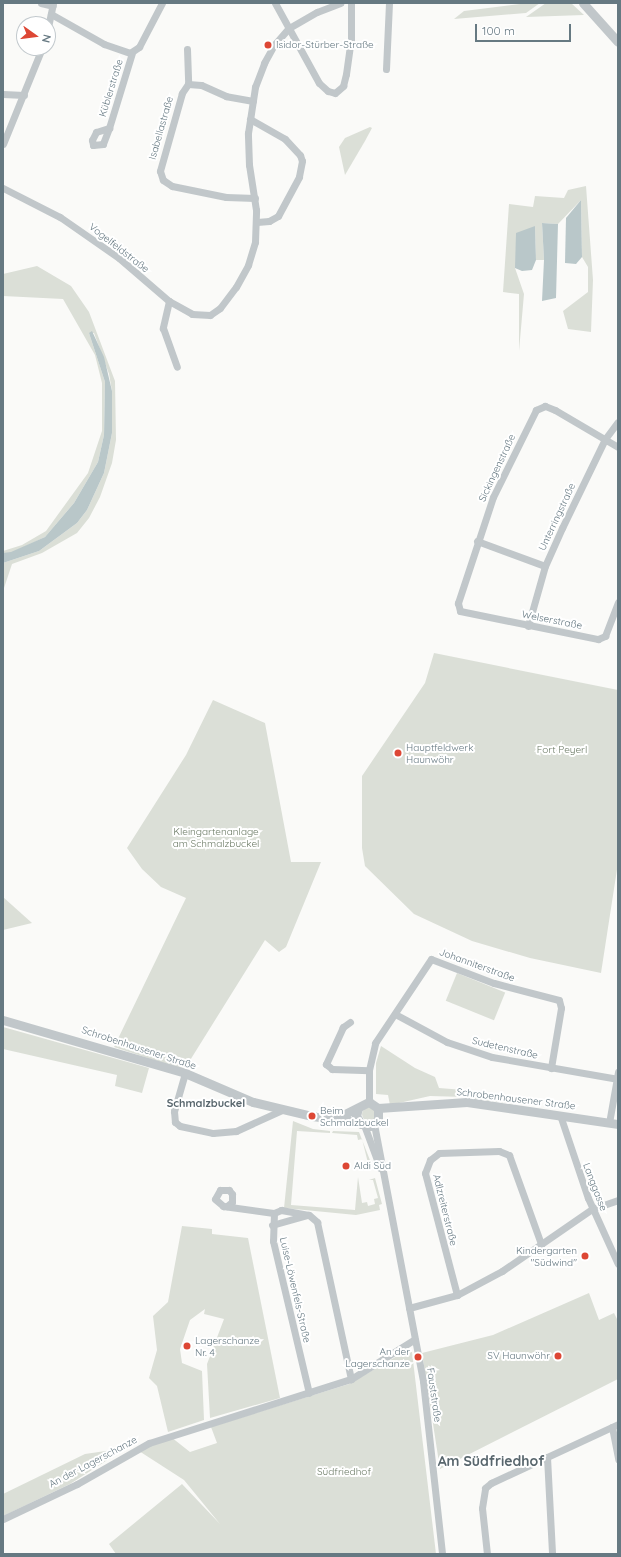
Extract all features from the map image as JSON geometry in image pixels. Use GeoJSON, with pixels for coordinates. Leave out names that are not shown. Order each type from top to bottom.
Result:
{"type":"FeatureCollection","features":[{"type":"Feature","properties":{"kind":"street"},"geometry":{"type":"LineString","coordinates":[[41,3],[53,4],[51,14],[112,48],[132,53],[139,47],[162,3]]}},
{"type":"Feature","properties":{"kind":"street"},"geometry":{"type":"LineString","coordinates":[[275,3],[319,83],[328,92],[338,92],[343,86],[349,57],[351,3]]}},
{"type":"Feature","properties":{"kind":"street"},"geometry":{"type":"LineString","coordinates":[[250,119],[285,139],[300,155],[302,161],[299,177],[278,216],[269,221],[257,222],[248,149],[250,119],[259,74],[269,52],[288,28],[317,12],[340,3]]}},
{"type":"Feature","properties":{"kind":"street"},"geometry":{"type":"LineString","coordinates":[[386,69],[389,3]]}},
{"type":"Feature","properties":{"kind":"street"},"geometry":{"type":"LineString","coordinates":[[583,3],[618,42]]}},
{"type":"Feature","properties":{"kind":"street","name":"Isabellastraße"},"geometry":{"type":"LineString","coordinates":[[187,49],[188,84],[182,93],[160,171],[163,180],[206,194],[255,198]]}},
{"type":"Feature","properties":{"kind":"street","name":"Küblerstraße"},"geometry":{"type":"LineString","coordinates":[[109,128],[132,53]]}},
{"type":"Feature","properties":{"kind":"street"},"geometry":{"type":"LineString","coordinates":[[3,144],[39,56]]}},
{"type":"Feature","properties":{"kind":"street"},"geometry":{"type":"LineString","coordinates":[[188,84],[201,85],[226,96],[253,101]]}},
{"type":"Feature","properties":{"kind":"street"},"geometry":{"type":"LineString","coordinates":[[3,94],[24,95]]}},
{"type":"Feature","properties":{"kind":"street","name":"Vogelfeldstraße"},"geometry":{"type":"LineString","coordinates":[[3,188],[25,196],[66,221],[119,258],[170,301],[199,316],[210,315],[220,308],[236,287],[248,265],[257,222]]}},
{"type":"Feature","properties":{"kind":"street"},"geometry":{"type":"LineString","coordinates":[[170,301],[163,328],[177,367]]}},
{"type":"Feature","properties":{"kind":"street","name":"Sickingenstraße"},"geometry":{"type":"LineString","coordinates":[[460,611],[458,603],[477,541],[493,497],[536,410],[544,406],[550,408],[605,439]]}},
{"type":"Feature","properties":{"kind":"street","name":"Unterringstraße"},"geometry":{"type":"LineString","coordinates":[[528,626],[545,566],[605,439],[618,422]]}},
{"type":"Feature","properties":{"kind":"street"},"geometry":{"type":"LineString","coordinates":[[605,439],[618,447]]}},
{"type":"Feature","properties":{"kind":"street"},"geometry":{"type":"LineString","coordinates":[[477,541],[545,566]]}},
{"type":"Feature","properties":{"kind":"street","name":"Welserstraße"},"geometry":{"type":"LineString","coordinates":[[460,611],[528,626],[602,638],[618,602]]}},
{"type":"Feature","properties":{"kind":"street","name":"Johanniterstraße"},"geometry":{"type":"LineString","coordinates":[[369,1102],[369,1070],[375,1043],[431,958],[494,983],[560,1002],[561,1008],[551,1068]]}},
{"type":"Feature","properties":{"kind":"street","name":"Sudetenstraße"},"geometry":{"type":"LineString","coordinates":[[395,1014],[425,1032],[462,1048],[492,1058],[551,1068],[618,1076]]}},
{"type":"Feature","properties":{"kind":"street","name":"Schrobenhausener Straße"},"geometry":{"type":"LineString","coordinates":[[3,1020],[185,1073],[232,1095],[282,1110],[337,1118],[361,1124]]}},
{"type":"Feature","properties":{"kind":"street"},"geometry":{"type":"LineString","coordinates":[[350,1022],[343,1027],[326,1064],[332,1069],[369,1070]]}},
{"type":"Feature","properties":{"kind":"street"},"geometry":{"type":"LineString","coordinates":[[185,1073],[174,1117],[175,1122],[186,1128],[213,1133],[236,1131],[282,1110]]}},
{"type":"Feature","properties":{"kind":"street"},"geometry":{"type":"LineString","coordinates":[[614,1123],[618,1076]]}},
{"type":"Feature","properties":{"kind":"street"},"geometry":{"type":"LineString","coordinates":[[337,1118],[369,1102],[378,1108],[377,1121],[361,1124],[356,1116],[358,1108]]}},
{"type":"Feature","properties":{"kind":"street","name":"Schrobenhausener Straße"},"geometry":{"type":"LineString","coordinates":[[378,1108],[468,1102],[614,1123]]}},
{"type":"Feature","properties":{"kind":"street","name":"Schrobenhausener Straße"},"geometry":{"type":"LineString","coordinates":[[377,1121],[411,1105]]}},
{"type":"Feature","properties":{"kind":"street","name":"Langgasse"},"geometry":{"type":"LineString","coordinates":[[560,1115],[592,1209],[617,1260]]}},
{"type":"Feature","properties":{"kind":"street","name":"Fauststraße"},"geometry":{"type":"LineString","coordinates":[[377,1121],[381,1170],[423,1381],[442,1554]]}},
{"type":"Feature","properties":{"kind":"street","name":"Fauststraße"},"geometry":{"type":"LineString","coordinates":[[361,1124],[381,1170]]}},
{"type":"Feature","properties":{"kind":"street","name":"Adlzreiterstraße"},"geometry":{"type":"LineString","coordinates":[[457,1295],[425,1173],[430,1160],[439,1153],[499,1151],[508,1155],[541,1244]]}},
{"type":"Feature","properties":{"kind":"street"},"geometry":{"type":"LineString","coordinates":[[409,1308],[457,1295],[502,1271],[592,1209],[618,1200]]}},
{"type":"Feature","properties":{"kind":"street"},"geometry":{"type":"LineString","coordinates":[[227,1206],[274,1212],[281,1210],[309,1215],[317,1222],[351,1379]]}},
{"type":"Feature","properties":{"kind":"street","name":"Luise-Löwenfels-Straße"},"geometry":{"type":"LineString","coordinates":[[274,1212],[272,1225],[273,1241],[308,1393]]}},
{"type":"Feature","properties":{"kind":"street"},"geometry":{"type":"LineString","coordinates":[[272,1225],[309,1215]]}},
{"type":"Feature","properties":{"kind":"street","name":"An der Lagerschanze"},"geometry":{"type":"LineString","coordinates":[[3,1519],[77,1484],[149,1444],[351,1379],[415,1339]]}},
{"type":"Feature","properties":{"kind":"street"},"geometry":{"type":"LineString","coordinates":[[487,1554],[482,1508],[485,1488],[491,1483],[615,1426],[618,1459]]}},
{"type":"Feature","properties":{"kind":"street"},"geometry":{"type":"LineString","coordinates":[[547,1457],[552,1554]]}},
{"type":"Feature","properties":{"kind":"green space"},"geometry":{"type":"Polygon","coordinates":[[[528,3],[540,3],[526,13],[454,19],[464,11],[528,3]]]}},
{"type":"Feature","properties":{"kind":"green space"},"geometry":{"type":"Polygon","coordinates":[[[546,3],[571,3],[584,15],[526,17],[546,3]]]}},
{"type":"Feature","properties":{"kind":"green space"},"geometry":{"type":"Polygon","coordinates":[[[370,127],[372,128],[345,175],[339,147],[345,138],[370,127]]]}},
{"type":"Feature","properties":{"kind":"green space"},"geometry":{"type":"Polygon","coordinates":[[[586,186],[593,280],[591,332],[568,329],[563,311],[588,292],[588,267],[582,257],[581,200],[558,224],[542,223],[544,260],[536,260],[535,226],[515,268],[524,294],[519,351],[519,294],[503,292],[509,204],[533,207],[535,196],[564,198],[568,190],[586,186]]]}},
{"type":"Feature","properties":{"kind":"green space"},"geometry":{"type":"Polygon","coordinates":[[[37,266],[71,286],[89,312],[115,381],[116,440],[112,463],[100,497],[89,518],[77,533],[42,553],[12,564],[3,591],[3,563],[39,551],[77,523],[87,510],[104,473],[112,433],[112,391],[109,374],[94,333],[89,333],[105,382],[104,435],[98,462],[74,503],[45,537],[11,553],[3,553],[3,551],[22,545],[46,531],[88,473],[102,431],[102,383],[95,355],[63,299],[3,296],[3,274],[37,266]]]}},
{"type":"Feature","properties":{"kind":"green space","name":"Fort Peyerl"},"geometry":{"type":"Polygon","coordinates":[[[434,653],[618,690],[618,863],[601,973],[530,958],[472,941],[414,914],[365,866],[362,848],[362,776],[425,683],[434,653]]]}},
{"type":"Feature","properties":{"kind":"green space","name":"Kleingartenanlage am Schmalzbuckel"},"geometry":{"type":"Polygon","coordinates":[[[213,700],[265,723],[291,862],[321,862],[286,947],[279,952],[265,940],[184,1070],[114,1047],[186,898],[161,887],[142,869],[127,848],[186,755],[213,700]]]}},
{"type":"Feature","properties":{"kind":"green space"},"geometry":{"type":"Polygon","coordinates":[[[3,897],[32,923],[3,930],[3,897]]]}},
{"type":"Feature","properties":{"kind":"green space"},"geometry":{"type":"Polygon","coordinates":[[[457,973],[505,992],[494,1020],[446,1001],[457,973]]]}},
{"type":"Feature","properties":{"kind":"green space"},"geometry":{"type":"Polygon","coordinates":[[[3,1027],[149,1068],[142,1093],[115,1086],[117,1075],[3,1049],[3,1027]]]}},
{"type":"Feature","properties":{"kind":"green space"},"geometry":{"type":"Polygon","coordinates":[[[381,1046],[415,1068],[435,1077],[439,1088],[464,1090],[465,1097],[430,1096],[390,1105],[388,1095],[376,1094],[376,1063],[381,1046]]]}},
{"type":"Feature","properties":{"kind":"green space"},"geometry":{"type":"Polygon","coordinates":[[[473,1092],[517,1104],[474,1099],[473,1092]]]}},
{"type":"Feature","properties":{"kind":"green space"},"geometry":{"type":"Polygon","coordinates":[[[366,1107],[372,1107],[376,1111],[376,1117],[372,1121],[366,1121],[362,1117],[362,1111],[366,1107]]]}},
{"type":"Feature","properties":{"kind":"green space"},"geometry":{"type":"Polygon","coordinates":[[[293,1121],[313,1129],[330,1131],[330,1133],[297,1131],[291,1205],[355,1210],[358,1177],[362,1203],[367,1202],[368,1206],[375,1204],[374,1199],[378,1198],[373,1180],[369,1180],[375,1178],[382,1204],[379,1205],[380,1210],[356,1215],[284,1208],[293,1121]]]}},
{"type":"Feature","properties":{"kind":"green space"},"geometry":{"type":"Polygon","coordinates":[[[333,1131],[359,1132],[362,1139],[358,1140],[357,1135],[332,1133],[333,1131]]]}},
{"type":"Feature","properties":{"kind":"green space"},"geometry":{"type":"Polygon","coordinates":[[[362,1141],[373,1168],[366,1169],[369,1167],[362,1141]]]}},
{"type":"Feature","properties":{"kind":"green space"},"geometry":{"type":"Polygon","coordinates":[[[182,1226],[212,1229],[212,1234],[248,1238],[280,1398],[210,1418],[207,1364],[224,1319],[204,1314],[205,1309],[190,1320],[180,1349],[182,1363],[202,1371],[204,1420],[168,1432],[157,1386],[149,1378],[157,1350],[153,1316],[168,1302],[182,1226]]]}},
{"type":"Feature","properties":{"kind":"green space"},"geometry":{"type":"Polygon","coordinates":[[[589,1293],[599,1320],[614,1313],[618,1321],[618,1379],[440,1469],[422,1353],[493,1335],[589,1293]]]}},
{"type":"Feature","properties":{"kind":"green space","name":"Südfriedhof"},"geometry":{"type":"Polygon","coordinates":[[[404,1352],[412,1352],[436,1554],[116,1554],[109,1544],[182,1484],[220,1524],[184,1480],[139,1451],[171,1437],[190,1452],[217,1443],[211,1427],[349,1384],[404,1352]]]}},
{"type":"Feature","properties":{"kind":"green space"},"geometry":{"type":"Polygon","coordinates":[[[126,1448],[70,1484],[3,1516],[3,1494],[85,1454],[126,1448]]]}},
{"type":"Feature","properties":{"kind":"shaded area"},"geometry":{"type":"Polygon","coordinates":[[[581,200],[582,257],[576,264],[565,263],[566,218],[581,200]]]}},
{"type":"Feature","properties":{"kind":"shaded area"},"geometry":{"type":"Polygon","coordinates":[[[542,223],[558,224],[556,298],[542,301],[544,260],[542,223]]]}},
{"type":"Feature","properties":{"kind":"shaded area"},"geometry":{"type":"Polygon","coordinates":[[[535,226],[536,260],[532,270],[522,271],[515,268],[516,233],[535,226]]]}},
{"type":"Feature","properties":{"kind":"shaded area"},"geometry":{"type":"Polygon","coordinates":[[[92,331],[104,357],[112,391],[112,433],[104,473],[87,510],[77,523],[39,551],[3,563],[3,553],[11,552],[45,537],[74,503],[98,462],[104,435],[105,382],[89,333],[92,331]]]}},
{"type":"Feature","properties":{"kind":"place","name":"Isidor-Stürber-Straße"},"geometry":{"type":"Point","coordinates":[268,45]}},
{"type":"Feature","properties":{"kind":"place","name":"Hauptfeldwerk Haunwöhr"},"geometry":{"type":"Point","coordinates":[398,753]}},
{"type":"Feature","properties":{"kind":"place","name":"Beim Schmalzbuckel"},"geometry":{"type":"Point","coordinates":[312,1116]}},
{"type":"Feature","properties":{"kind":"place","name":"Aldi Süd"},"geometry":{"type":"Point","coordinates":[346,1166]}},
{"type":"Feature","properties":{"kind":"place","name":"Kindergarten \"Südwind\""},"geometry":{"type":"Point","coordinates":[585,1256]}},
{"type":"Feature","properties":{"kind":"place","name":"Lagerschanze Nr. 4"},"geometry":{"type":"Point","coordinates":[187,1346]}},
{"type":"Feature","properties":{"kind":"place","name":"SV Haunwöhr"},"geometry":{"type":"Point","coordinates":[558,1356]}},
{"type":"Feature","properties":{"kind":"place","name":"An der Lagerschanze"},"geometry":{"type":"Point","coordinates":[418,1357]}},
{"type":"Feature","properties":{"kind":"district","name":"Schmalzbuckel"},"geometry":{"type":"Point","coordinates":[206,1103]}},
{"type":"Feature","properties":{"kind":"district","name":"Am Südfriedhof"},"geometry":{"type":"Point","coordinates":[491,1461]}}]}
